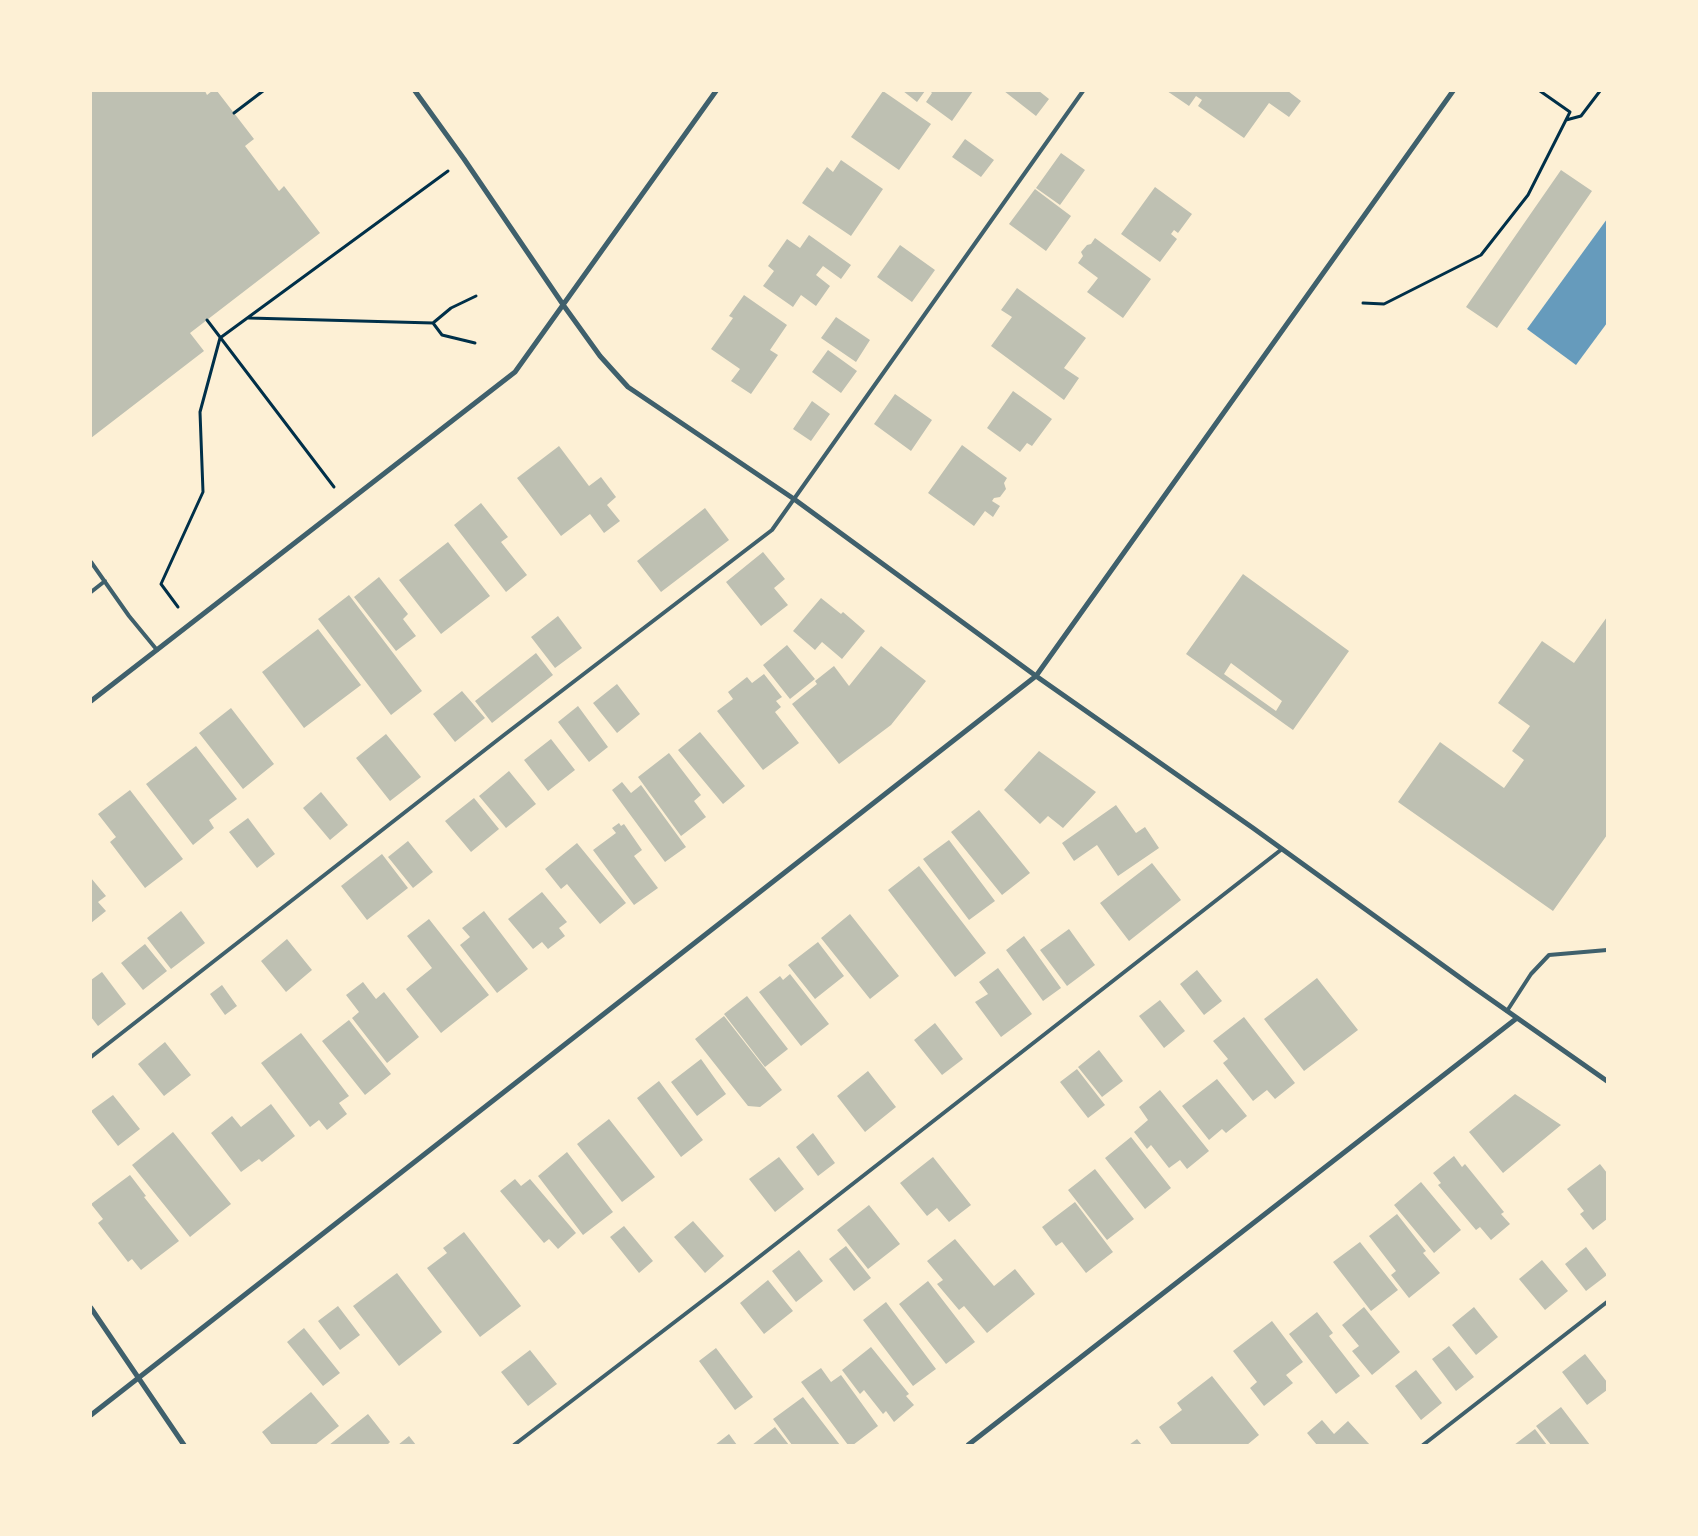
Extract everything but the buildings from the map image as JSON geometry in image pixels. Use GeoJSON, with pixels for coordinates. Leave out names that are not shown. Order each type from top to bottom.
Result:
{"type":"FeatureCollection","features":[{"type":"Feature","properties":{"kind":"street"},"geometry":{"type":"LineString","coordinates":[[416,91],[564,306],[600,356],[628,387],[794,500],[1036,676],[1607,1081]]}},
{"type":"Feature","properties":{"kind":"street"},"geometry":{"type":"LineString","coordinates":[[91,701],[515,372],[716,91]]}},
{"type":"Feature","properties":{"kind":"street"},"geometry":{"type":"LineString","coordinates":[[91,1415],[1036,676],[1453,91]]}},
{"type":"Feature","properties":{"kind":"street"},"geometry":{"type":"LineString","coordinates":[[968,1445],[1517,1018]]}},
{"type":"Feature","properties":{"kind":"street"},"geometry":{"type":"LineString","coordinates":[[91,1308],[184,1445]]}},
{"type":"Feature","properties":{"kind":"lane"},"geometry":{"type":"LineString","coordinates":[[91,1057],[504,734],[772,530],[1083,91]]}},
{"type":"Feature","properties":{"kind":"lane"},"geometry":{"type":"LineString","coordinates":[[91,562],[157,650]]}},
{"type":"Feature","properties":{"kind":"lane"},"geometry":{"type":"LineString","coordinates":[[91,592],[105,581]]}},
{"type":"Feature","properties":{"kind":"lane"},"geometry":{"type":"LineString","coordinates":[[514,1445],[727,1282],[1282,849]]}},
{"type":"Feature","properties":{"kind":"lane"},"geometry":{"type":"LineString","coordinates":[[1506,1011],[1531,974],[1549,955],[1607,950]]}},
{"type":"Feature","properties":{"kind":"lane"},"geometry":{"type":"LineString","coordinates":[[1423,1445],[1607,1302]]}},
{"type":"Feature","properties":{"kind":"path"},"geometry":{"type":"LineString","coordinates":[[234,113],[262,91]]}},
{"type":"Feature","properties":{"kind":"path"},"geometry":{"type":"LineString","coordinates":[[1363,302],[1384,304],[1481,255],[1528,195],[1570,112],[1540,91]]}},
{"type":"Feature","properties":{"kind":"path"},"geometry":{"type":"LineString","coordinates":[[1566,120],[1581,116],[1600,91]]}},
{"type":"Feature","properties":{"kind":"path"},"geometry":{"type":"LineString","coordinates":[[191,624],[161,584],[202,492],[200,412],[220,338],[464,159]]}},
{"type":"Feature","properties":{"kind":"path"},"geometry":{"type":"LineString","coordinates":[[248,318],[433,323],[451,308],[476,296]]}},
{"type":"Feature","properties":{"kind":"path"},"geometry":{"type":"LineString","coordinates":[[207,320],[346,503]]}},
{"type":"Feature","properties":{"kind":"path"},"geometry":{"type":"LineString","coordinates":[[433,323],[442,335],[474,343]]}},
{"type":"Feature","properties":{"kind":"water"},"geometry":{"type":"Polygon","coordinates":[[[1607,219],[1607,323],[1576,365],[1527,329],[1607,219]]]}}]}
